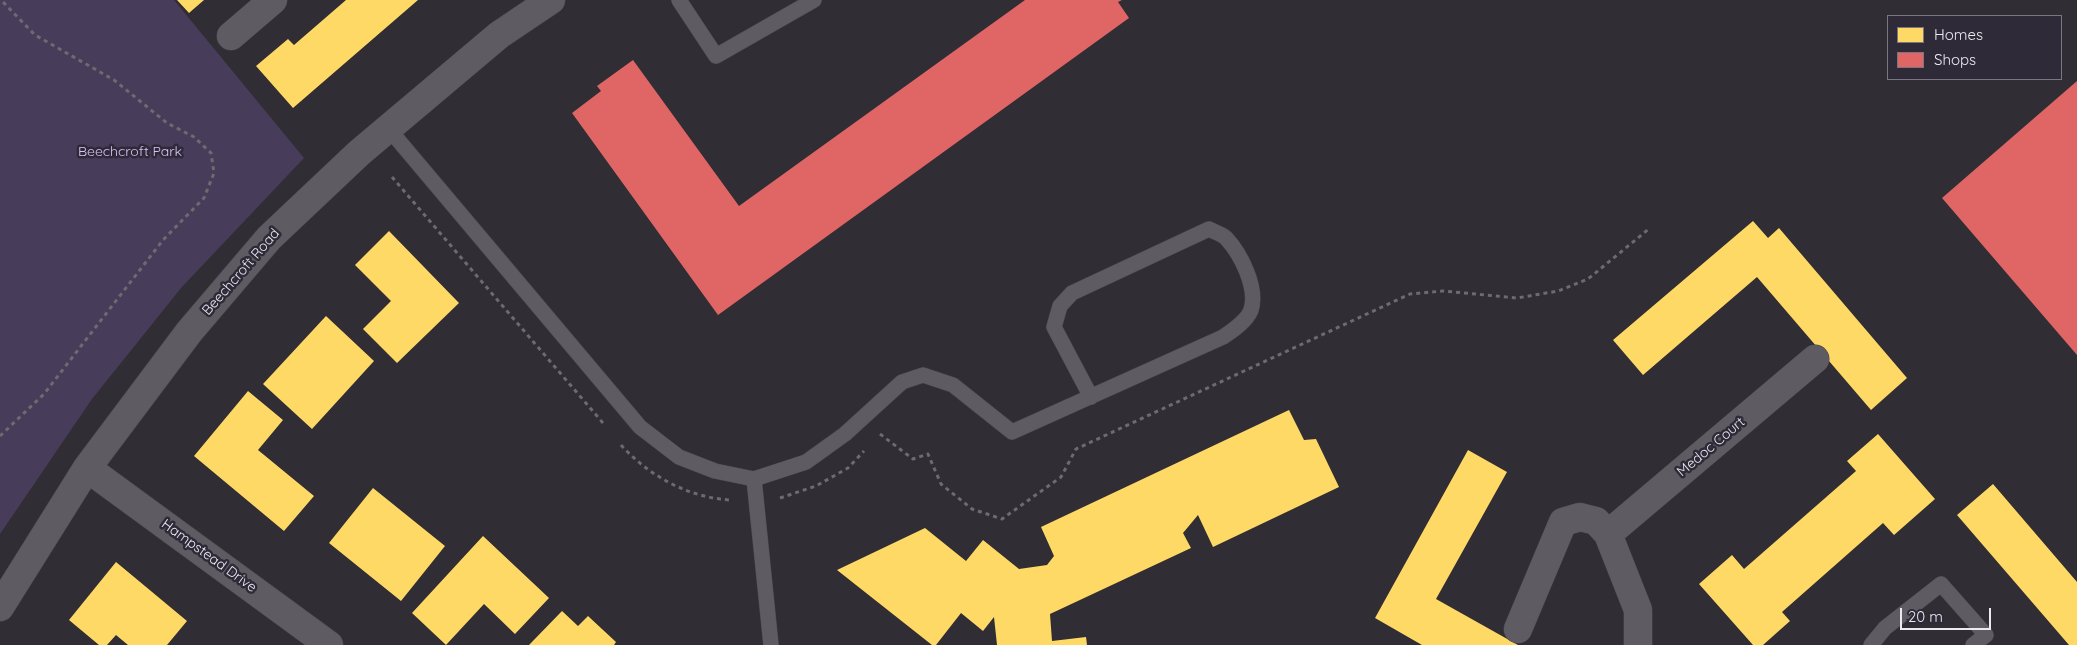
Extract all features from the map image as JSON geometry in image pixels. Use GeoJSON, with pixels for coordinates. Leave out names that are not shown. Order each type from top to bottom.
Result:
{"type":"FeatureCollection","features":[{"type":"Feature","properties":{"kind":"street"},"geometry":{"type":"LineString","coordinates":[[231,36],[273,0]]}},
{"type":"Feature","properties":{"kind":"street","name":"Beechcroft Road"},"geometry":{"type":"LineString","coordinates":[[0,607],[87,468],[189,332],[269,238],[388,128],[499,35],[551,0]]}},
{"type":"Feature","properties":{"kind":"street","name":"Medoc Court"},"geometry":{"type":"LineString","coordinates":[[1608,534],[1815,359]]}},
{"type":"Feature","properties":{"kind":"street","name":"Hampstead Drive"},"geometry":{"type":"LineString","coordinates":[[87,468],[329,645]]}},
{"type":"Feature","properties":{"kind":"street"},"geometry":{"type":"LineString","coordinates":[[1518,629],[1563,522],[1580,517],[1596,521],[1608,534],[1638,610],[1638,645]]}},
{"type":"Feature","properties":{"kind":"lane"},"geometry":{"type":"LineString","coordinates":[[679,0],[716,56],[814,0]]}},
{"type":"Feature","properties":{"kind":"lane"},"geometry":{"type":"LineString","coordinates":[[388,128],[640,427],[679,457],[715,471],[754,479],[806,462],[845,434],[902,382],[923,375],[953,384],[1012,432],[1091,397],[1223,337],[1236,328],[1250,312],[1253,294],[1239,257],[1225,236],[1208,229],[1072,293],[1060,306],[1054,327],[1091,397]]}},
{"type":"Feature","properties":{"kind":"lane"},"geometry":{"type":"LineString","coordinates":[[754,479],[771,645]]}},
{"type":"Feature","properties":{"kind":"lane"},"geometry":{"type":"LineString","coordinates":[[1870,645],[1886,628],[1941,584],[1986,635],[1974,645]]}},
{"type":"Feature","properties":{"kind":"path"},"geometry":{"type":"LineString","coordinates":[[0,436],[44,394],[163,240],[204,198],[214,173],[211,153],[194,137],[166,123],[114,80],[35,36],[1,0]]}},
{"type":"Feature","properties":{"kind":"path"},"geometry":{"type":"LineString","coordinates":[[874,441],[880,434],[913,459],[928,454],[941,484],[972,509],[1002,519],[1060,477],[1076,449],[1410,294],[1443,291],[1517,298],[1558,291],[1588,279],[1650,228]]}},
{"type":"Feature","properties":{"kind":"path"},"geometry":{"type":"LineString","coordinates":[[775,499],[816,486],[848,468],[867,448]]}},
{"type":"Feature","properties":{"kind":"green space","name":"Beechcroft Park"},"geometry":{"type":"Polygon","coordinates":[[[0,0],[174,0],[304,158],[181,288],[92,399],[0,534],[0,0]]]}},
{"type":"Feature","properties":{"kind":"building: Homes"},"geometry":{"type":"Polygon","coordinates":[[[177,0],[204,0],[189,13],[177,0]]]}},
{"type":"Feature","properties":{"kind":"building: Homes"},"geometry":{"type":"Polygon","coordinates":[[[346,0],[418,0],[293,108],[256,66],[288,39],[294,45],[346,0]]]}},
{"type":"Feature","properties":{"kind":"building: Homes"},"geometry":{"type":"Polygon","coordinates":[[[1753,221],[1768,238],[1779,228],[1907,378],[1871,410],[1757,277],[1643,375],[1613,340],[1753,221]]]}},
{"type":"Feature","properties":{"kind":"building: Homes"},"geometry":{"type":"Polygon","coordinates":[[[389,231],[459,303],[397,363],[363,329],[391,301],[355,265],[389,231]]]}},
{"type":"Feature","properties":{"kind":"building: Homes"},"geometry":{"type":"Polygon","coordinates":[[[326,316],[374,361],[312,429],[263,384],[326,316]]]}},
{"type":"Feature","properties":{"kind":"building: Homes"},"geometry":{"type":"Polygon","coordinates":[[[248,391],[283,420],[258,450],[314,496],[284,531],[194,456],[248,391]]]}},
{"type":"Feature","properties":{"kind":"building: Homes"},"geometry":{"type":"Polygon","coordinates":[[[1289,410],[1304,440],[1316,439],[1339,487],[1213,547],[1198,515],[1183,533],[1191,548],[1050,614],[1052,641],[1086,637],[1087,645],[997,645],[994,617],[983,631],[961,613],[936,645],[932,645],[837,570],[925,528],[966,561],[983,540],[1019,569],[1047,565],[1054,556],[1041,527],[1289,410]]]}},
{"type":"Feature","properties":{"kind":"building: Homes"},"geometry":{"type":"Polygon","coordinates":[[[1878,434],[1935,499],[1894,535],[1883,523],[1782,612],[1790,621],[1763,645],[1753,645],[1699,584],[1732,555],[1744,569],[1856,471],[1847,461],[1878,434]]]}},
{"type":"Feature","properties":{"kind":"building: Homes"},"geometry":{"type":"Polygon","coordinates":[[[1468,450],[1507,472],[1436,599],[1518,645],[1422,645],[1375,618],[1468,450]]]}},
{"type":"Feature","properties":{"kind":"building: Homes"},"geometry":{"type":"Polygon","coordinates":[[[1993,484],[2077,582],[2077,645],[2069,645],[1957,515],[1993,484]]]}},
{"type":"Feature","properties":{"kind":"building: Homes"},"geometry":{"type":"Polygon","coordinates":[[[373,488],[445,546],[401,601],[329,543],[373,488]]]}},
{"type":"Feature","properties":{"kind":"building: Homes"},"geometry":{"type":"Polygon","coordinates":[[[483,536],[549,598],[515,634],[484,604],[446,645],[412,613],[483,536]]]}},
{"type":"Feature","properties":{"kind":"building: Homes"},"geometry":{"type":"Polygon","coordinates":[[[116,562],[187,621],[167,645],[128,645],[116,635],[107,645],[99,645],[69,620],[116,562]]]}},
{"type":"Feature","properties":{"kind":"building: Homes"},"geometry":{"type":"Polygon","coordinates":[[[562,611],[578,626],[588,616],[616,642],[614,645],[529,645],[562,611]]]}},
{"type":"Feature","properties":{"kind":"building: Shops"},"geometry":{"type":"Polygon","coordinates":[[[1025,0],[1122,0],[1118,2],[1129,18],[718,315],[572,113],[601,91],[597,86],[633,60],[739,206],[1025,0]]]}},
{"type":"Feature","properties":{"kind":"building: Shops"},"geometry":{"type":"Polygon","coordinates":[[[2077,81],[2077,355],[1942,198],[2077,81]]]}}]}
